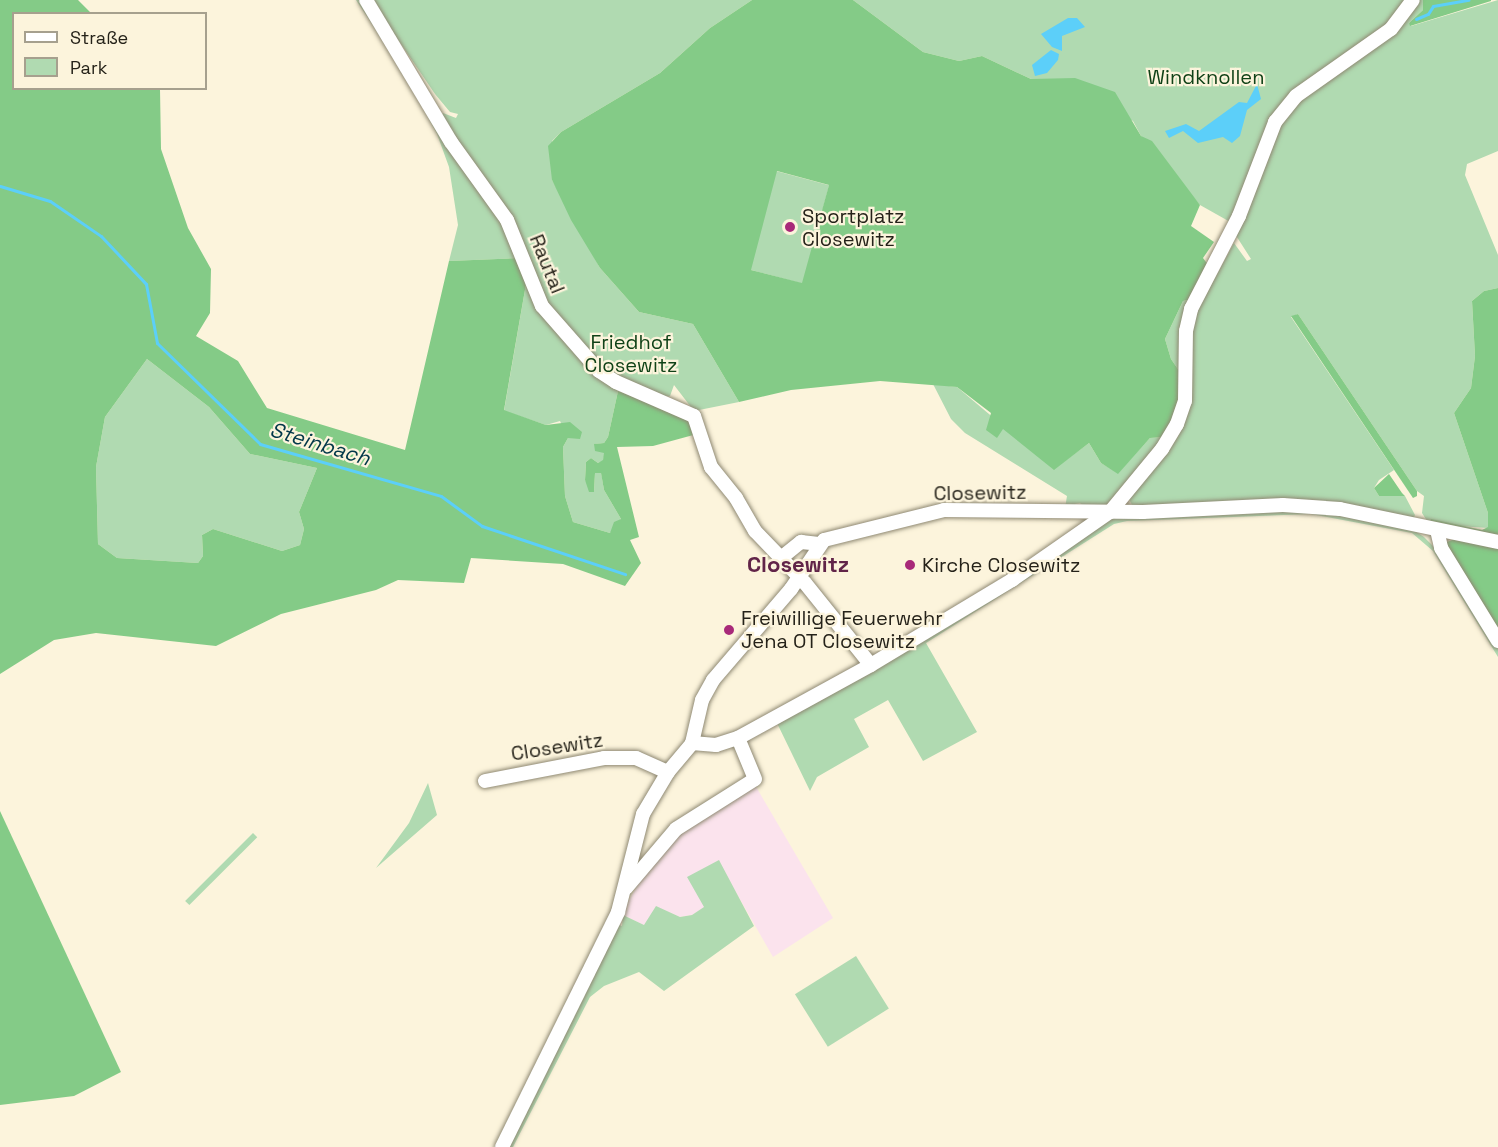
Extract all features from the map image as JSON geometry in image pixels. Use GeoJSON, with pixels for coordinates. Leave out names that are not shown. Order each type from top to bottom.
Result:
{"type":"FeatureCollection","features":[{"type":"Feature","properties":{"kind":"street","name":"Rautal"},"geometry":{"type":"LineString","coordinates":[[366,0],[397,45],[451,142],[507,220],[542,306],[599,371],[616,382],[675,405],[694,416],[711,467],[736,498],[755,531],[799,577],[871,665]]}},
{"type":"Feature","properties":{"kind":"street"},"geometry":{"type":"LineString","coordinates":[[692,743],[716,745],[738,738],[871,665],[1012,580],[1110,512],[1162,449],[1177,424],[1185,401],[1186,331],[1191,309],[1231,234],[1275,122],[1286,106],[1391,29],[1413,0]]}},
{"type":"Feature","properties":{"kind":"street","name":"Closewitz"},"geometry":{"type":"LineString","coordinates":[[781,558],[801,543],[819,544],[841,533],[938,511],[1110,512],[1312,506],[1498,543]]}},
{"type":"Feature","properties":{"kind":"street"},"geometry":{"type":"LineString","coordinates":[[1437,530],[1441,548],[1498,641]]}},
{"type":"Feature","properties":{"kind":"street"},"geometry":{"type":"LineString","coordinates":[[502,1147],[616,916],[626,888],[643,814],[668,772],[692,743],[702,700],[713,680],[799,577],[819,544]]}},
{"type":"Feature","properties":{"kind":"street"},"geometry":{"type":"LineString","coordinates":[[626,888],[676,829],[755,779],[738,738]]}},
{"type":"Feature","properties":{"kind":"street","name":"Closewitz"},"geometry":{"type":"LineString","coordinates":[[485,781],[604,758],[636,758],[668,772]]}},
{"type":"Feature","properties":{"kind":"shaded area"},"geometry":{"type":"Polygon","coordinates":[[[755,785],[833,918],[773,957],[718,861],[704,908],[692,915],[680,917],[656,907],[645,926],[621,914],[652,860],[679,831],[755,785]]]}},
{"type":"Feature","properties":{"kind":"green space"},"geometry":{"type":"Polygon","coordinates":[[[0,0],[78,0],[90,12],[12,12],[12,90],[160,90],[161,149],[188,228],[211,269],[210,313],[196,336],[238,361],[267,408],[405,450],[449,261],[519,258],[526,284],[504,410],[546,425],[570,422],[582,432],[580,439],[568,438],[563,447],[565,496],[573,522],[610,533],[614,522],[621,519],[604,490],[601,473],[595,473],[594,492],[589,492],[585,480],[586,462],[591,458],[598,463],[603,460],[604,453],[595,451],[594,444],[604,443],[608,437],[618,391],[689,418],[697,434],[653,446],[617,447],[639,537],[630,540],[641,563],[625,586],[563,564],[471,558],[464,583],[398,580],[376,590],[281,614],[216,646],[96,633],[54,640],[0,674],[0,0]],[[147,359],[105,417],[96,467],[98,544],[117,558],[198,563],[203,556],[202,535],[213,529],[282,551],[300,545],[304,529],[299,512],[317,468],[250,454],[209,407],[147,359]]]}},
{"type":"Feature","properties":{"kind":"green space"},"geometry":{"type":"Polygon","coordinates":[[[356,0],[361,0],[505,224],[519,258],[449,261],[458,225],[449,167],[437,134],[403,71],[356,0]]]}},
{"type":"Feature","properties":{"kind":"green space","name":"Friedhof Closewitz"},"geometry":{"type":"Polygon","coordinates":[[[371,0],[752,0],[710,28],[660,73],[561,132],[552,141],[552,180],[600,268],[639,312],[693,324],[739,402],[694,411],[674,385],[670,396],[664,397],[617,378],[602,368],[558,321],[443,118],[443,113],[456,118],[458,114],[450,112],[435,94],[371,0]]]}},
{"type":"Feature","properties":{"kind":"green space"},"geometry":{"type":"Polygon","coordinates":[[[752,0],[853,0],[923,52],[959,61],[982,56],[1031,79],[1075,78],[1115,92],[1141,136],[1152,141],[1200,205],[1191,226],[1214,242],[1203,258],[1209,266],[1192,299],[1183,301],[1165,339],[1171,359],[1182,375],[1181,399],[1165,437],[1150,438],[1118,474],[1101,463],[1089,443],[1054,470],[1003,429],[997,438],[986,430],[991,413],[957,387],[880,381],[791,390],[739,402],[693,324],[639,312],[600,268],[571,220],[552,180],[548,146],[561,132],[660,73],[710,28],[752,0]],[[777,171],[751,270],[802,283],[829,185],[777,171]]]}},
{"type":"Feature","properties":{"kind":"green space","name":"Windknollen"},"geometry":{"type":"Polygon","coordinates":[[[853,0],[1408,0],[1397,17],[1299,88],[1232,223],[1200,205],[1141,136],[1133,121],[1058,79],[1031,79],[982,56],[959,61],[923,52],[853,0]]]}},
{"type":"Feature","properties":{"kind":"green space"},"geometry":{"type":"Polygon","coordinates":[[[1418,0],[1423,0],[1423,10],[1409,23],[1411,26],[1498,0],[1498,151],[1467,164],[1465,175],[1498,255],[1498,288],[1484,291],[1472,301],[1475,356],[1471,388],[1454,413],[1488,513],[1488,528],[1429,524],[1422,513],[1424,496],[1417,491],[1298,314],[1291,317],[1394,470],[1379,480],[1374,488],[1379,496],[1405,496],[1415,515],[1412,522],[1339,506],[1134,509],[1129,499],[1165,452],[1192,320],[1234,243],[1247,261],[1251,259],[1235,234],[1279,124],[1313,88],[1401,27],[1418,0]]]}},
{"type":"Feature","properties":{"kind":"green space"},"geometry":{"type":"Polygon","coordinates":[[[1423,0],[1491,1],[1410,26],[1409,23],[1423,10],[1423,0]]]}},
{"type":"Feature","properties":{"kind":"green space","name":"Sportplatz Closewitz"},"geometry":{"type":"Polygon","coordinates":[[[776,171],[829,185],[803,284],[750,270],[776,171]]]}},
{"type":"Feature","properties":{"kind":"green space"},"geometry":{"type":"Polygon","coordinates":[[[526,284],[618,391],[608,437],[604,443],[595,444],[605,453],[603,461],[598,463],[591,458],[586,462],[585,480],[594,492],[595,473],[601,472],[604,490],[621,519],[610,533],[573,522],[565,496],[563,447],[568,438],[560,421],[546,425],[504,411],[526,284]]]}},
{"type":"Feature","properties":{"kind":"green space"},"geometry":{"type":"Polygon","coordinates":[[[1498,288],[1498,538],[1429,524],[1431,519],[1482,530],[1488,527],[1488,513],[1454,413],[1471,388],[1475,356],[1472,301],[1484,291],[1498,288]]]}},
{"type":"Feature","properties":{"kind":"green space"},"geometry":{"type":"Polygon","coordinates":[[[1192,299],[1182,375],[1171,359],[1165,339],[1183,301],[1192,299]]]}},
{"type":"Feature","properties":{"kind":"green space"},"geometry":{"type":"Polygon","coordinates":[[[1298,314],[1417,491],[1417,496],[1413,498],[1291,316],[1298,314]]]}},
{"type":"Feature","properties":{"kind":"green space"},"geometry":{"type":"Polygon","coordinates":[[[147,359],[209,407],[250,454],[317,468],[299,512],[304,529],[300,545],[282,551],[213,529],[202,535],[203,556],[198,563],[117,558],[98,544],[96,467],[105,417],[147,359]]]}},
{"type":"Feature","properties":{"kind":"green space"},"geometry":{"type":"Polygon","coordinates":[[[933,384],[957,387],[1054,469],[1089,443],[1101,463],[1118,473],[1150,438],[1165,437],[1114,501],[1104,508],[1085,508],[1080,503],[1075,504],[1075,509],[1065,508],[1067,496],[965,433],[951,419],[933,384]]]}},
{"type":"Feature","properties":{"kind":"green space"},"geometry":{"type":"Polygon","coordinates":[[[1389,474],[1405,496],[1379,496],[1374,488],[1389,474]]]}},
{"type":"Feature","properties":{"kind":"green space"},"geometry":{"type":"Polygon","coordinates":[[[1312,510],[1412,529],[1424,537],[1436,549],[1498,649],[1498,657],[1433,551],[1412,533],[1311,514],[1127,521],[1114,524],[926,643],[977,732],[923,761],[888,700],[854,719],[869,747],[817,777],[810,791],[776,721],[1111,518],[1312,510]]]}},
{"type":"Feature","properties":{"kind":"green space"},"geometry":{"type":"Polygon","coordinates":[[[1457,538],[1498,547],[1498,634],[1447,549],[1447,542],[1457,538]]]}},
{"type":"Feature","properties":{"kind":"green space"},"geometry":{"type":"Polygon","coordinates":[[[428,783],[437,815],[376,868],[409,823],[428,783]]]}},
{"type":"Feature","properties":{"kind":"green space"},"geometry":{"type":"Polygon","coordinates":[[[0,811],[121,1072],[74,1096],[0,1105],[0,811]]]}},
{"type":"Feature","properties":{"kind":"green space"},"geometry":{"type":"Polygon","coordinates":[[[253,833],[257,837],[189,905],[185,901],[253,833]]]}},
{"type":"Feature","properties":{"kind":"green space"},"geometry":{"type":"Polygon","coordinates":[[[719,860],[754,926],[664,991],[639,972],[604,986],[590,997],[513,1147],[507,1147],[617,924],[622,926],[623,915],[644,925],[656,906],[680,917],[692,915],[704,907],[687,877],[719,860]]]}},
{"type":"Feature","properties":{"kind":"green space"},"geometry":{"type":"Polygon","coordinates":[[[856,956],[889,1009],[828,1047],[795,994],[856,956]]]}},
{"type":"Feature","properties":{"kind":"water"},"geometry":{"type":"Polygon","coordinates":[[[1068,18],[1077,18],[1085,27],[1062,36],[1062,51],[1052,47],[1041,34],[1068,18]]]}},
{"type":"Feature","properties":{"kind":"water"},"geometry":{"type":"Polygon","coordinates":[[[1051,50],[1059,54],[1058,60],[1047,73],[1035,76],[1032,65],[1051,50]]]}},
{"type":"Feature","properties":{"kind":"water"},"geometry":{"type":"Polygon","coordinates":[[[1257,84],[1261,99],[1247,110],[1240,136],[1232,143],[1223,137],[1198,143],[1183,131],[1169,138],[1165,131],[1186,124],[1199,131],[1239,102],[1247,103],[1257,84]]]}},
{"type":"Feature","properties":{"kind":"waterway"},"geometry":{"type":"LineString","coordinates":[[1416,19],[1428,14],[1433,6],[1468,0]]}},
{"type":"Feature","properties":{"kind":"waterway","name":"Steinbach"},"geometry":{"type":"LineString","coordinates":[[0,186],[50,201],[101,236],[146,284],[157,343],[260,444],[441,496],[482,526],[625,574]]}},
{"type":"Feature","properties":{"kind":"place","name":"Sportplatz Closewitz"},"geometry":{"type":"Point","coordinates":[790,227]}},
{"type":"Feature","properties":{"kind":"place","name":"Kirche Closewitz"},"geometry":{"type":"Point","coordinates":[910,565]}},
{"type":"Feature","properties":{"kind":"place","name":"Freiwillige Feuerwehr Jena OT Closewitz"},"geometry":{"type":"Point","coordinates":[729,630]}},
{"type":"Feature","properties":{"kind":"district","name":"Closewitz"},"geometry":{"type":"Point","coordinates":[798,565]}}]}
